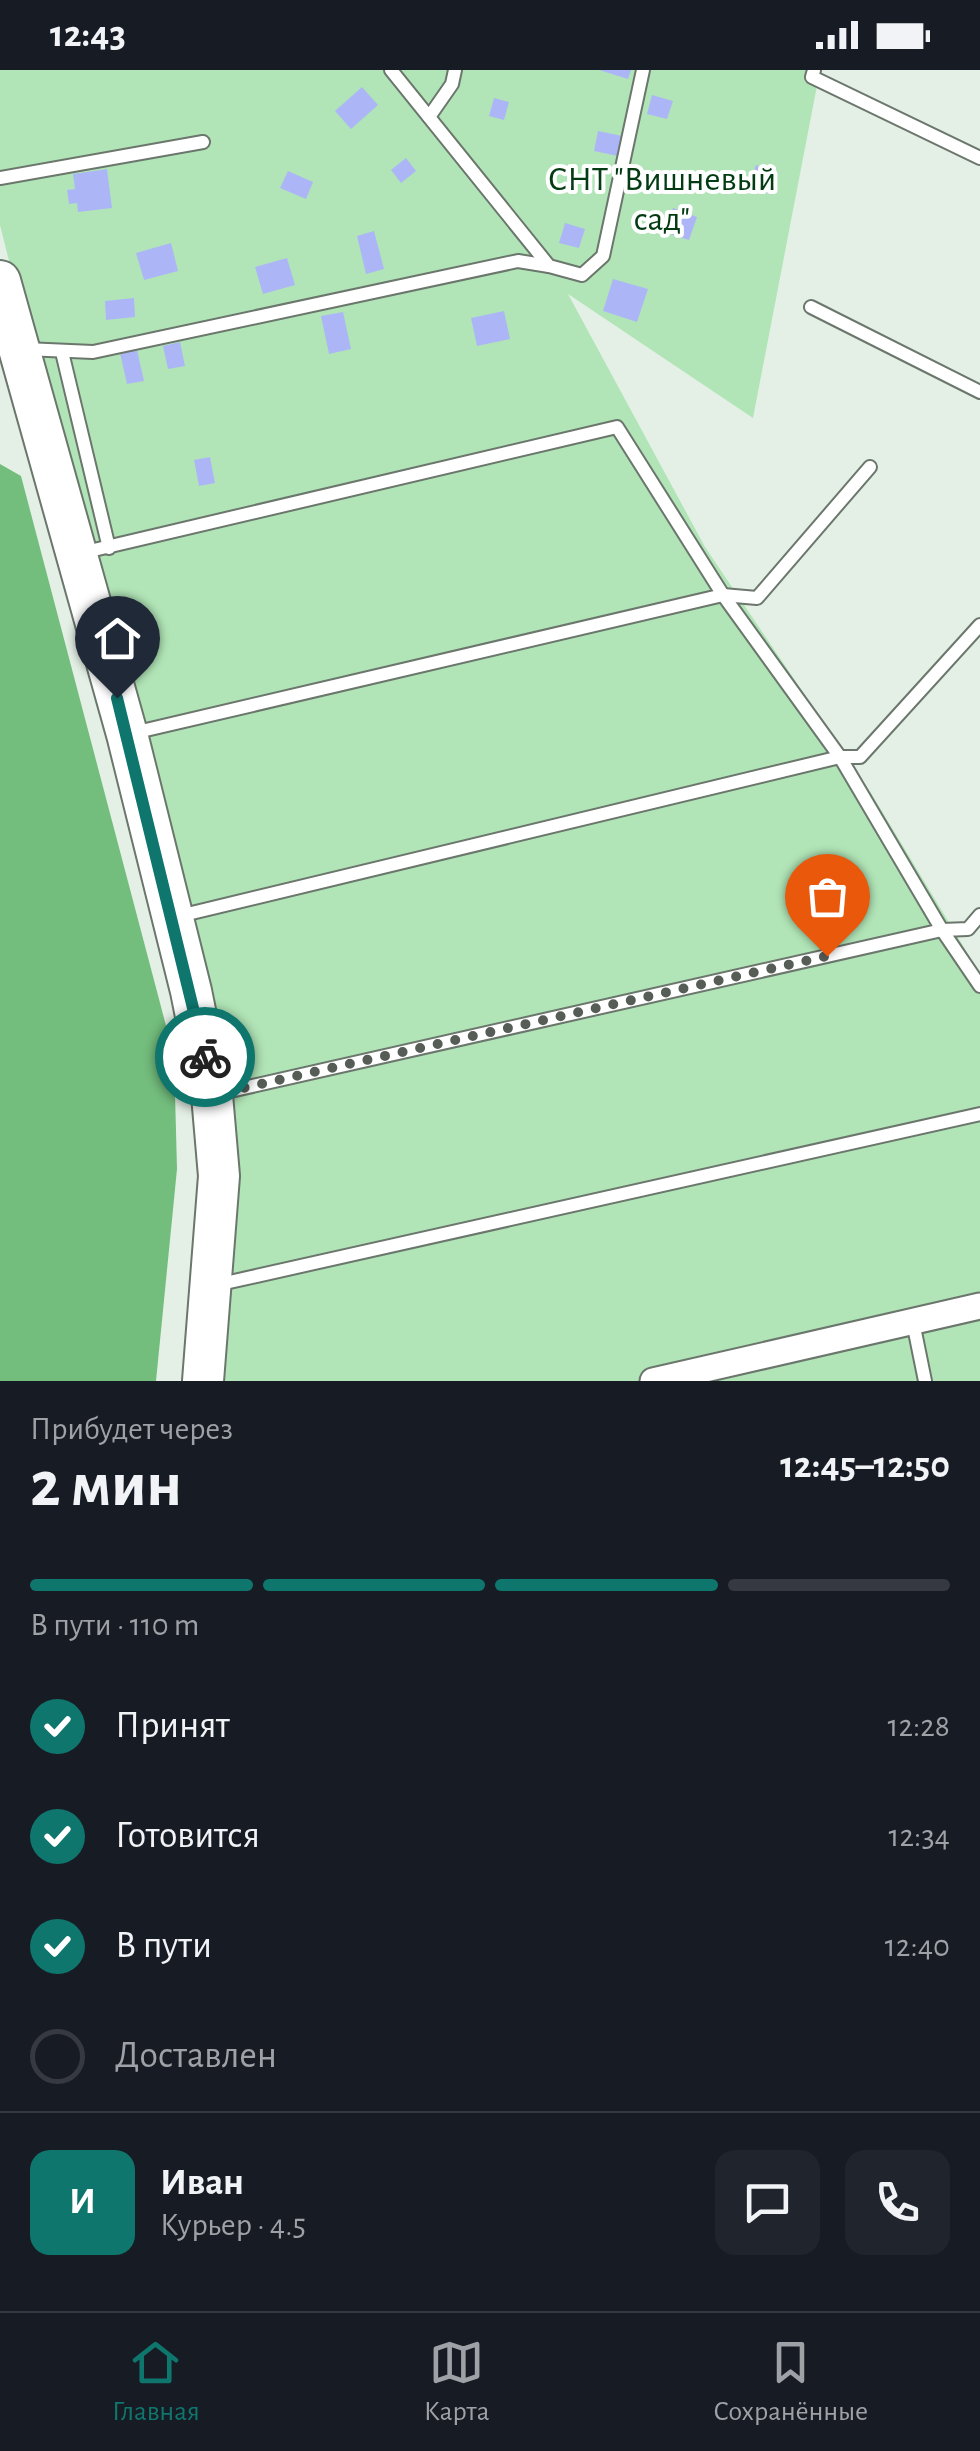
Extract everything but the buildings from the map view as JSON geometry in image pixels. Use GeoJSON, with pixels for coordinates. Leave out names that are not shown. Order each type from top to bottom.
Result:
{"type":"FeatureCollection","features":[{"type":"Feature","properties":{"kind":"main road"},"geometry":{"type":"LineString","coordinates":[[0,281],[17,348],[92,551],[128,734],[212,1095],[219,1176],[203,1381]]}},
{"type":"Feature","properties":{"kind":"street"},"geometry":{"type":"LineString","coordinates":[[652,1381],[980,1306]]}},
{"type":"Feature","properties":{"kind":"lane"},"geometry":{"type":"LineString","coordinates":[[392,70],[549,266]]}},
{"type":"Feature","properties":{"kind":"lane"},"geometry":{"type":"LineString","coordinates":[[429,117],[452,84],[455,70]]}},
{"type":"Feature","properties":{"kind":"lane"},"geometry":{"type":"LineString","coordinates":[[17,348],[93,352],[518,261],[582,275],[603,256],[643,70]]}},
{"type":"Feature","properties":{"kind":"lane"},"geometry":{"type":"LineString","coordinates":[[814,70],[812,77],[980,158]]}},
{"type":"Feature","properties":{"kind":"lane"},"geometry":{"type":"LineString","coordinates":[[0,178],[202,142]]}},
{"type":"Feature","properties":{"kind":"lane"},"geometry":{"type":"LineString","coordinates":[[811,308],[980,392]]}},
{"type":"Feature","properties":{"kind":"lane"},"geometry":{"type":"LineString","coordinates":[[62,352],[92,551],[617,428],[723,595],[840,757],[942,930],[980,986]]}},
{"type":"Feature","properties":{"kind":"lane"},"geometry":{"type":"LineString","coordinates":[[128,734],[723,595],[756,598],[870,468]]}},
{"type":"Feature","properties":{"kind":"lane"},"geometry":{"type":"LineString","coordinates":[[172,917],[840,757],[860,757],[980,625]]}},
{"type":"Feature","properties":{"kind":"lane"},"geometry":{"type":"LineString","coordinates":[[212,1095],[942,930],[968,930],[980,915]]}},
{"type":"Feature","properties":{"kind":"lane"},"geometry":{"type":"LineString","coordinates":[[210,1286],[980,1114]]}},
{"type":"Feature","properties":{"kind":"lane"},"geometry":{"type":"LineString","coordinates":[[914,1322],[925,1381]]}},
{"type":"Feature","properties":{"kind":"green space","name":"СНТ \"Вишневый сад\""},"geometry":{"type":"Polygon","coordinates":[[[0,70],[820,70],[753,418],[568,294],[705,547],[871,793],[980,974],[980,1381],[205,1381],[219,1176],[173,917],[0,225],[0,70]]]}},
{"type":"Feature","properties":{"kind":"green space"},"geometry":{"type":"Polygon","coordinates":[[[0,464],[21,476],[174,1056],[177,1169],[156,1381],[0,1381],[0,464]]]}},
{"type":"Feature","properties":{"kind":"way so far"},"geometry":{"type":"LineString","coordinates":[[205,1057],[212,1095],[827,956]]}},
{"type":"Feature","properties":{"kind":"route"},"geometry":{"type":"LineString","coordinates":[[117,698],[205,1057]]}}]}
